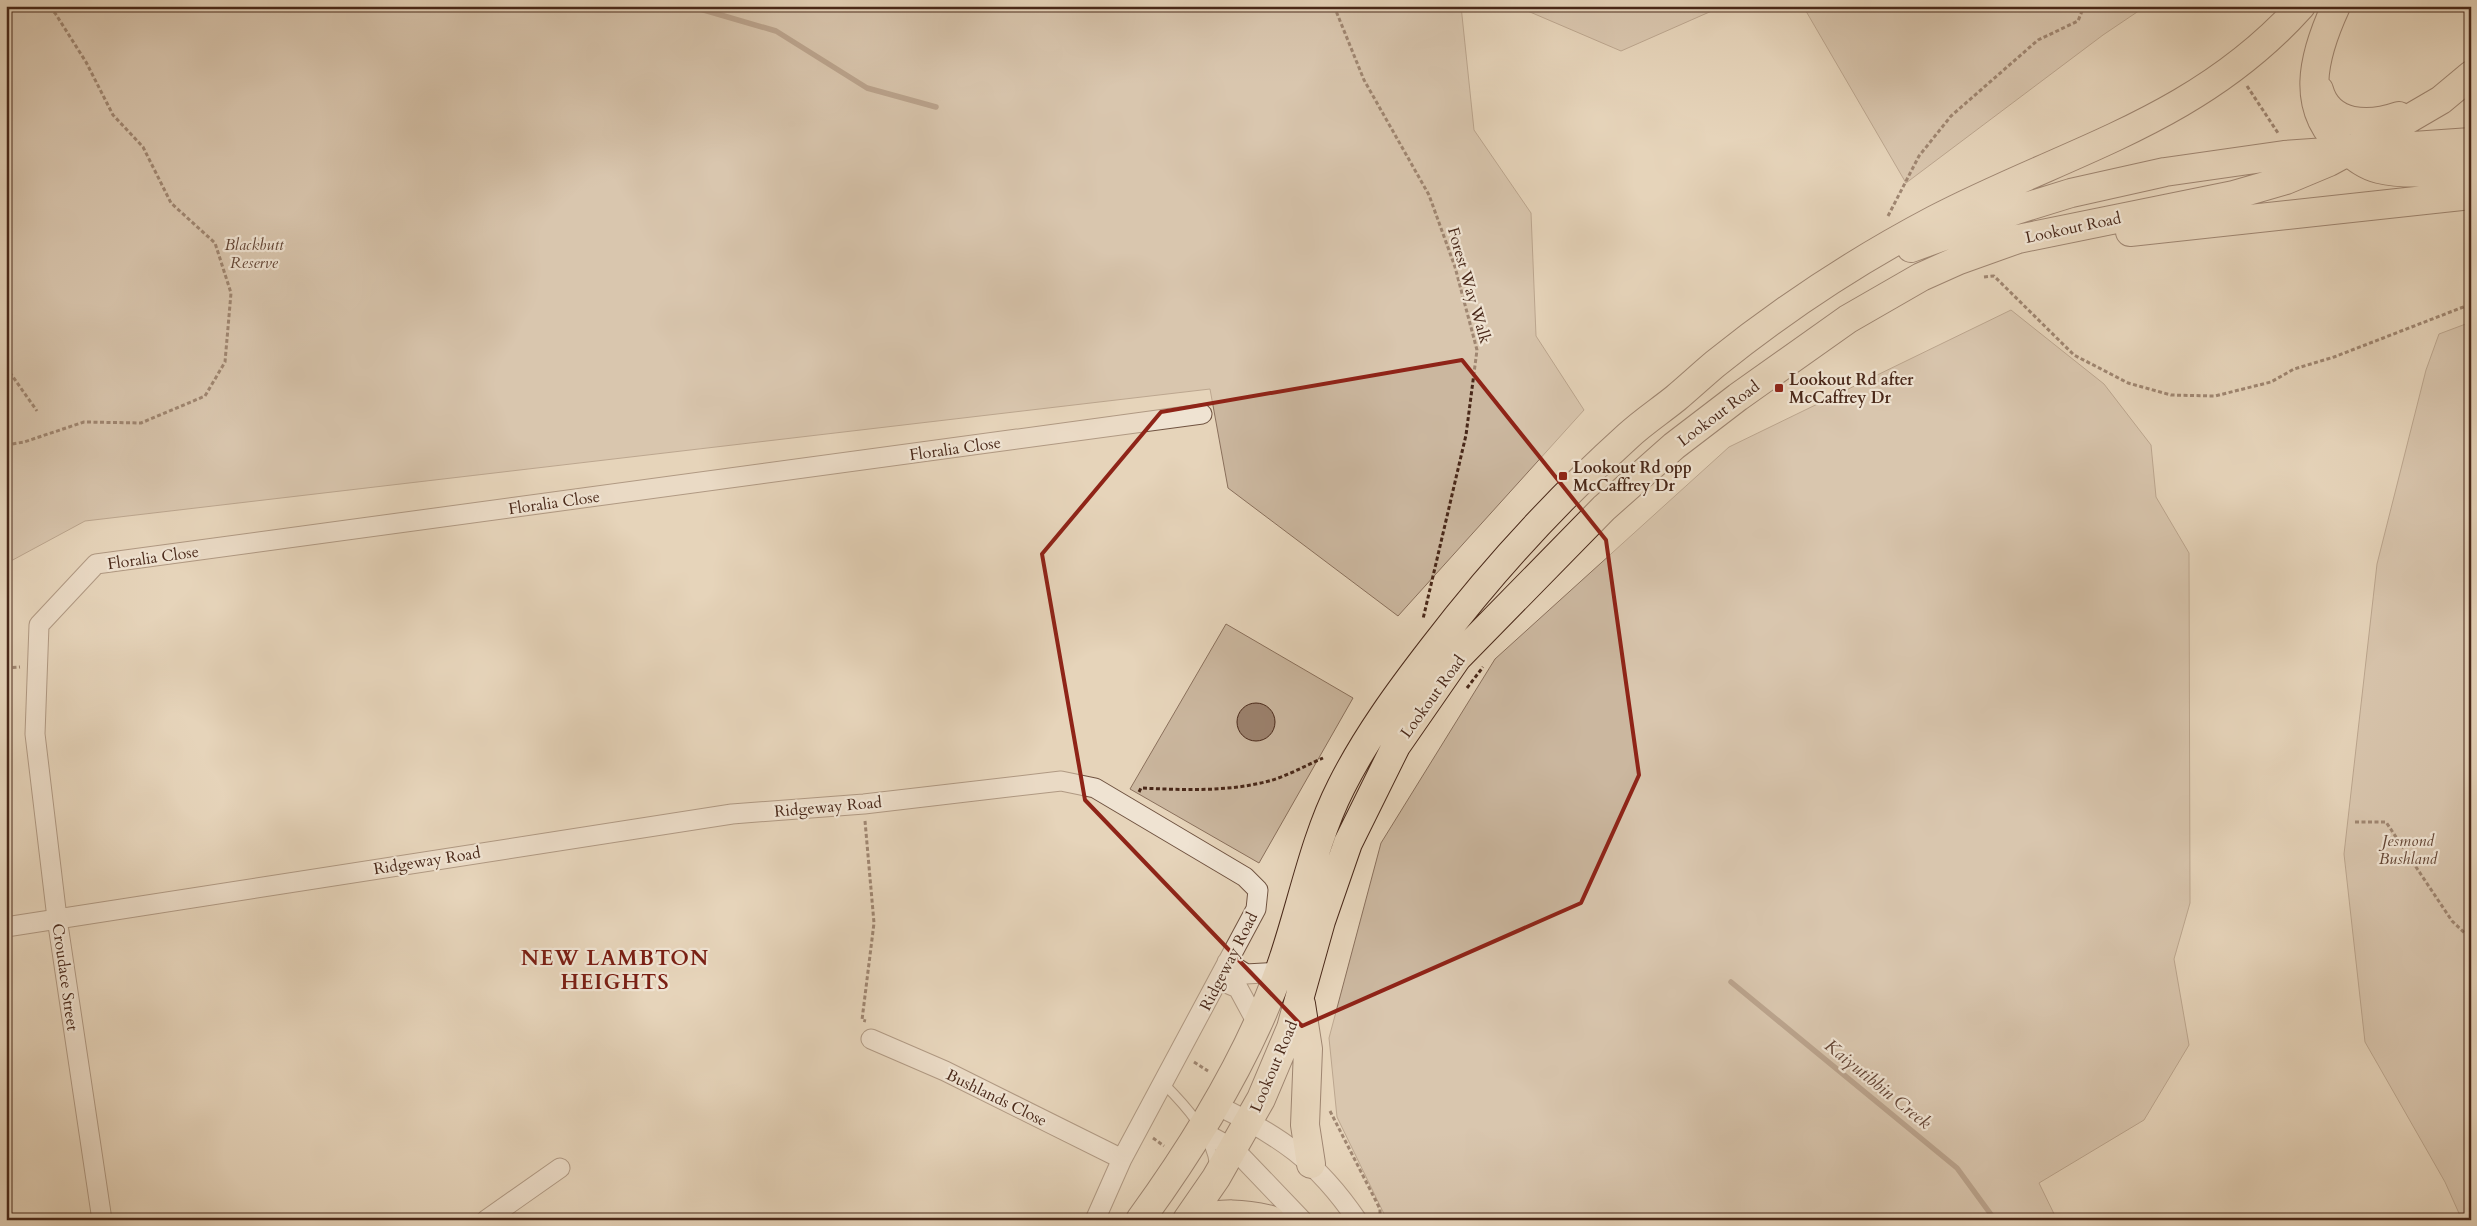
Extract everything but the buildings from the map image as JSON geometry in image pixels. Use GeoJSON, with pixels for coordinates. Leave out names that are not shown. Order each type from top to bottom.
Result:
{"type":"FeatureCollection","features":[{"type":"Feature","properties":{"kind":"highway","name":"Lookout Road"},"geometry":{"type":"LineString","coordinates":[[1140,1220],[1216,1106],[1256,1023],[1279,972],[1339,790],[1364,746],[1384,715],[1464,607],[1533,530],[1629,434],[1717,363],[1813,293],[1938,218],[2122,136],[2178,106],[2233,69],[2301,6]]}},
{"type":"Feature","properties":{"kind":"highway"},"geometry":{"type":"LineString","coordinates":[[2336,6],[2321,48],[2314,75],[2315,98],[2322,123],[2331,135],[2362,162],[2391,171],[2416,173],[2471,170]]}},
{"type":"Feature","properties":{"kind":"highway"},"geometry":{"type":"LineString","coordinates":[[2314,75],[2320,94],[2329,109],[2336,115],[2354,121],[2370,123],[2384,121],[2441,100]]}},
{"type":"Feature","properties":{"kind":"highway","name":"Lookout Road"},"geometry":{"type":"LineString","coordinates":[[1187,1220],[1234,1149],[1261,1099],[1291,1028],[1321,920],[1348,843],[1396,746],[1457,658],[1604,508],[1674,446],[1761,380],[1884,296],[1959,260],[2018,239],[2054,230],[2234,195],[2286,180],[2349,152],[2441,100],[2471,75]]}},
{"type":"Feature","properties":{"kind":"highway"},"geometry":{"type":"LineString","coordinates":[[1846,272],[1986,221],[2071,193],[2165,172],[2284,155],[2349,152],[2471,142]]}},
{"type":"Feature","properties":{"kind":"highway"},"geometry":{"type":"LineString","coordinates":[[2054,230],[2075,241],[2237,219],[2471,195]]}},
{"type":"Feature","properties":{"kind":"highway"},"geometry":{"type":"LineString","coordinates":[[1300,1000],[1308,1049],[1305,1125],[1311,1164]]}},
{"type":"Feature","properties":{"kind":"highway"},"geometry":{"type":"LineString","coordinates":[[1194,1220],[1213,1214],[1230,1213],[1248,1214],[1271,1220]]}},
{"type":"Feature","properties":{"kind":"street","name":"Floralia Close"},"geometry":{"type":"LineString","coordinates":[[35,734],[39,625],[96,564],[1202,414]]}},
{"type":"Feature","properties":{"kind":"street","name":"Croudace Street"},"geometry":{"type":"LineString","coordinates":[[35,734],[57,918],[102,1220]]}},
{"type":"Feature","properties":{"kind":"street","name":"Ridgeway Road"},"geometry":{"type":"LineString","coordinates":[[6,926],[732,814],[864,804],[1061,782],[1095,788],[1245,877],[1258,890],[1256,909],[1122,1159],[1095,1220]]}},
{"type":"Feature","properties":{"kind":"street"},"geometry":{"type":"LineString","coordinates":[[1227,962],[1246,974],[1279,972]]}},
{"type":"Feature","properties":{"kind":"street","name":"Lookout Road"},"geometry":{"type":"LineString","coordinates":[[1218,980],[1238,988],[1256,1023]]}},
{"type":"Feature","properties":{"kind":"street","name":"Bushlands Close"},"geometry":{"type":"LineString","coordinates":[[871,1031],[945,1071],[1122,1159]]}},
{"type":"Feature","properties":{"kind":"street"},"geometry":{"type":"LineString","coordinates":[[1216,1106],[1276,1136],[1311,1164],[1340,1194],[1357,1220]]}},
{"type":"Feature","properties":{"kind":"street"},"geometry":{"type":"LineString","coordinates":[[1201,1131],[1234,1149],[1302,1220]]}},
{"type":"Feature","properties":{"kind":"street"},"geometry":{"type":"LineString","coordinates":[[486,1220],[560,1168]]}},
{"type":"Feature","properties":{"kind":"lane"},"geometry":{"type":"LineString","coordinates":[[1163,1082],[1192,1114],[1214,1161],[1216,1178]]}},
{"type":"Feature","properties":{"kind":"path"},"geometry":{"type":"LineString","coordinates":[[6,445],[24,442],[84,422],[141,423],[205,396],[225,362],[231,293],[215,243],[171,203],[143,146],[113,115],[86,62],[55,13],[46,6]]}},
{"type":"Feature","properties":{"kind":"path","name":"Forest Way Walk"},"geometry":{"type":"LineString","coordinates":[[1334,6],[1364,80],[1429,195],[1455,267],[1477,350],[1466,435],[1423,619]]}},
{"type":"Feature","properties":{"kind":"path"},"geometry":{"type":"LineString","coordinates":[[1888,216],[1919,156],[1951,116],[2038,40],[2078,20],[2084,6]]}},
{"type":"Feature","properties":{"kind":"path"},"geometry":{"type":"LineString","coordinates":[[2242,79],[2282,140]]}},
{"type":"Feature","properties":{"kind":"path"},"geometry":{"type":"LineString","coordinates":[[1981,278],[1994,276],[2074,356],[2128,383],[2171,395],[2215,396],[2270,382],[2294,369],[2334,356],[2471,304]]}},
{"type":"Feature","properties":{"kind":"path"},"geometry":{"type":"LineString","coordinates":[[6,367],[37,411]]}},
{"type":"Feature","properties":{"kind":"path"},"geometry":{"type":"LineString","coordinates":[[1462,695],[1485,664]]}},
{"type":"Feature","properties":{"kind":"path"},"geometry":{"type":"LineString","coordinates":[[1141,788],[1188,790],[1252,785],[1272,780],[1323,758]]}},
{"type":"Feature","properties":{"kind":"path"},"geometry":{"type":"LineString","coordinates":[[864,804],[874,923],[862,1020],[871,1031]]}},
{"type":"Feature","properties":{"kind":"path"},"geometry":{"type":"LineString","coordinates":[[2355,822],[2386,822],[2452,921],[2471,939]]}},
{"type":"Feature","properties":{"kind":"path"},"geometry":{"type":"LineString","coordinates":[[1328,1106],[1380,1209],[1380,1220]]}},
{"type":"Feature","properties":{"kind":"highlighted area"},"geometry":{"type":"Polygon","coordinates":[[[1462,360],[1606,540],[1639,775],[1581,903],[1302,1026],[1085,800],[1042,554],[1161,412],[1462,360]]]}},
{"type":"Feature","properties":{"kind":"green space","name":"Blackbutt Reserve"},"geometry":{"type":"Polygon","coordinates":[[[6,6],[1461,6],[1474,130],[1531,213],[1536,336],[1584,410],[1398,616],[1228,488],[1210,389],[85,521],[9,562],[6,568],[6,6]]]}},
{"type":"Feature","properties":{"kind":"green space"},"geometry":{"type":"Polygon","coordinates":[[[1516,6],[1723,6],[1621,51],[1516,6]]]}},
{"type":"Feature","properties":{"kind":"green space"},"geometry":{"type":"Polygon","coordinates":[[[1803,6],[2146,6],[2103,35],[1906,183],[1803,6]]]}},
{"type":"Feature","properties":{"kind":"green space"},"geometry":{"type":"Polygon","coordinates":[[[2011,310],[2104,384],[2151,445],[2156,497],[2189,553],[2190,903],[2174,959],[2189,1045],[2144,1120],[2039,1183],[2057,1220],[1387,1220],[1337,1117],[1329,1038],[1381,843],[1495,659],[1729,447],[2011,310]]]}},
{"type":"Feature","properties":{"kind":"green space","name":"Jesmond Bushland"},"geometry":{"type":"Polygon","coordinates":[[[2471,322],[2471,1220],[2462,1220],[2445,1182],[2365,1042],[2344,854],[2377,564],[2426,370],[2439,334],[2471,322]]]}},
{"type":"Feature","properties":{"kind":"green space"},"geometry":{"type":"Polygon","coordinates":[[[1226,624],[1353,698],[1259,863],[1130,789],[1226,624]]]}},
{"type":"Feature","properties":{"kind":"waterway"},"geometry":{"type":"LineString","coordinates":[[690,6],[776,31],[867,88],[936,107]]}},
{"type":"Feature","properties":{"kind":"waterway","name":"Kaiyutibbin Creek"},"geometry":{"type":"LineString","coordinates":[[1731,982],[1957,1168],[1995,1220]]}},
{"type":"Feature","properties":{"kind":"place","name":"Lookout Rd after McCaffrey Dr"},"geometry":{"type":"Point","coordinates":[1779,388]}},
{"type":"Feature","properties":{"kind":"place","name":"Lookout Rd opp McCaffrey Dr"},"geometry":{"type":"Point","coordinates":[1563,476]}},
{"type":"Feature","properties":{"kind":"district","name":"NEW LAMBTON HEIGHTS"},"geometry":{"type":"Point","coordinates":[615,970]}}]}
